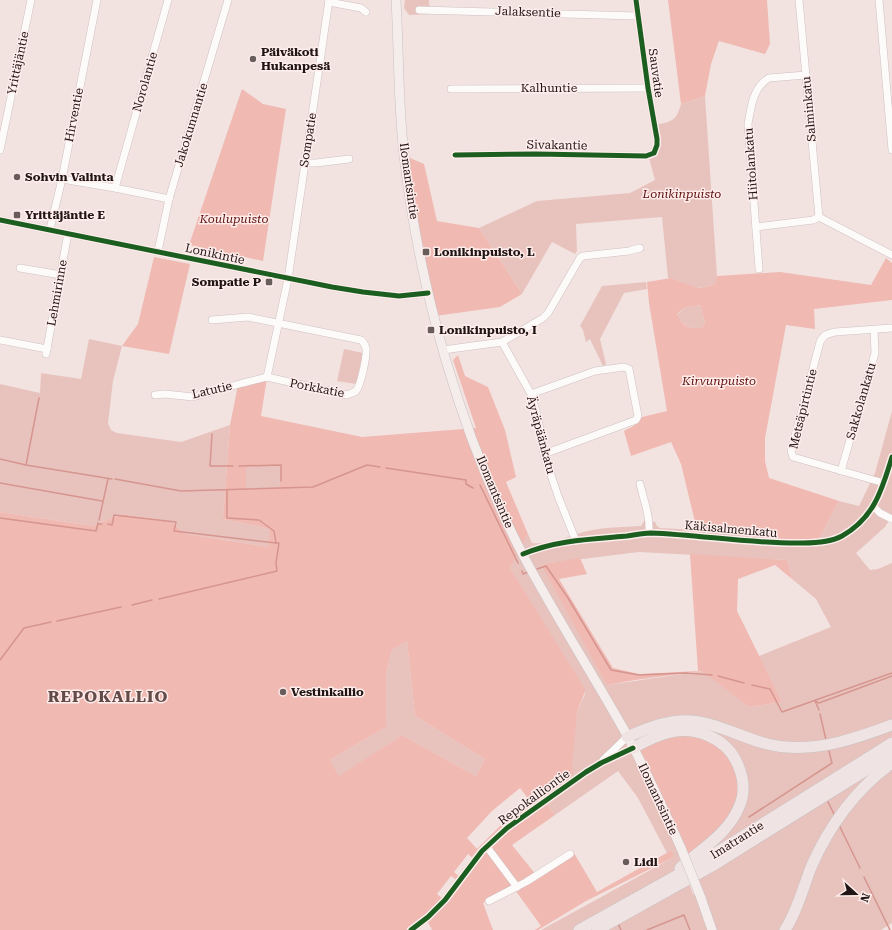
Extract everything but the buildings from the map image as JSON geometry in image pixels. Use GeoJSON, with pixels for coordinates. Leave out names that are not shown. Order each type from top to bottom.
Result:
{"type":"FeatureCollection","features":[{"type":"Feature","properties":{"kind":"highway"},"geometry":{"type":"LineString","coordinates":[[627,737],[664,723],[692,721],[704,723],[774,746],[803,747],[823,746],[847,741],[892,725]]}},
{"type":"Feature","properties":{"kind":"highway"},"geometry":{"type":"LineString","coordinates":[[633,748],[668,732],[685,731],[703,734],[712,737],[731,752],[742,775],[742,796],[740,806],[730,824],[724,832],[692,858],[664,884]]}},
{"type":"Feature","properties":{"kind":"highway","name":"Imatrantie"},"geometry":{"type":"LineString","coordinates":[[579,930],[664,884],[892,743]]}},
{"type":"Feature","properties":{"kind":"highway","name":"Imatrantie"},"geometry":{"type":"LineString","coordinates":[[597,930],[712,866],[892,754]]}},
{"type":"Feature","properties":{"kind":"highway"},"geometry":{"type":"LineString","coordinates":[[785,930],[796,908],[819,851],[837,820],[866,785],[892,763]]}},
{"type":"Feature","properties":{"kind":"main road","name":"Ilomantsintie"},"geometry":{"type":"LineString","coordinates":[[396,0],[398,17],[399,97],[404,155],[413,219],[428,293],[457,395],[484,469],[523,554],[633,748],[681,848],[712,930]]}},
{"type":"Feature","properties":{"kind":"main road","name":"Ilomantsintie"},"geometry":{"type":"LineString","coordinates":[[398,17],[400,0]]}},
{"type":"Feature","properties":{"kind":"street","name":"Yrittäjäntie"},"geometry":{"type":"LineString","coordinates":[[0,150],[32,0]]}},
{"type":"Feature","properties":{"kind":"street","name":"Hirventie"},"geometry":{"type":"LineString","coordinates":[[50,229],[62,179],[97,0]]}},
{"type":"Feature","properties":{"kind":"street","name":"Norolantie"},"geometry":{"type":"LineString","coordinates":[[115,188],[168,0]]}},
{"type":"Feature","properties":{"kind":"street","name":"Jakokunnantie"},"geometry":{"type":"LineString","coordinates":[[158,251],[168,199],[228,0]]}},
{"type":"Feature","properties":{"kind":"street","name":"Sauvatie"},"geometry":{"type":"LineString","coordinates":[[636,0],[648,88],[657,139],[656,150]]}},
{"type":"Feature","properties":{"kind":"street","name":"Salminkatu"},"geometry":{"type":"LineString","coordinates":[[799,0],[819,217]]}},
{"type":"Feature","properties":{"kind":"street"},"geometry":{"type":"LineString","coordinates":[[880,0],[892,150]]}},
{"type":"Feature","properties":{"kind":"street"},"geometry":{"type":"LineString","coordinates":[[329,1],[361,8],[366,12]]}},
{"type":"Feature","properties":{"kind":"street","name":"Sompatie"},"geometry":{"type":"LineString","coordinates":[[288,279],[329,1]]}},
{"type":"Feature","properties":{"kind":"street","name":"Jalaksentie"},"geometry":{"type":"LineString","coordinates":[[419,10],[638,16]]}},
{"type":"Feature","properties":{"kind":"street","name":"Hiitolankatu"},"geometry":{"type":"LineString","coordinates":[[759,269],[748,124],[754,99],[760,86],[769,78],[806,75]]}},
{"type":"Feature","properties":{"kind":"street","name":"Kalhuntie"},"geometry":{"type":"LineString","coordinates":[[451,89],[648,88]]}},
{"type":"Feature","properties":{"kind":"street","name":"Sivakantie"},"geometry":{"type":"LineString","coordinates":[[455,155],[536,154],[646,156],[656,150]]}},
{"type":"Feature","properties":{"kind":"street"},"geometry":{"type":"LineString","coordinates":[[305,163],[349,159]]}},
{"type":"Feature","properties":{"kind":"street"},"geometry":{"type":"LineString","coordinates":[[62,179],[168,199]]}},
{"type":"Feature","properties":{"kind":"street"},"geometry":{"type":"LineString","coordinates":[[756,227],[813,220],[819,217],[892,255]]}},
{"type":"Feature","properties":{"kind":"street","name":"Lonikintie"},"geometry":{"type":"LineString","coordinates":[[0,220],[158,251],[288,279],[363,292],[393,295],[428,293]]}},
{"type":"Feature","properties":{"kind":"street","name":"Lehmirinne"},"geometry":{"type":"LineString","coordinates":[[0,340],[47,352],[68,233]]}},
{"type":"Feature","properties":{"kind":"street"},"geometry":{"type":"LineString","coordinates":[[443,350],[502,342],[543,318],[548,313],[580,258],[583,256],[629,251],[640,248]]}},
{"type":"Feature","properties":{"kind":"street"},"geometry":{"type":"LineString","coordinates":[[20,268],[61,275]]}},
{"type":"Feature","properties":{"kind":"street"},"geometry":{"type":"LineString","coordinates":[[267,377],[288,279]]}},
{"type":"Feature","properties":{"kind":"street"},"geometry":{"type":"LineString","coordinates":[[212,320],[248,317],[279,322]]}},
{"type":"Feature","properties":{"kind":"street","name":"Porkkatie"},"geometry":{"type":"LineString","coordinates":[[267,377],[347,395],[352,394],[360,384],[366,353],[364,343],[358,338],[279,322]]}},
{"type":"Feature","properties":{"kind":"street","name":"Metsäpirtintie"},"geometry":{"type":"LineString","coordinates":[[884,483],[793,457],[791,451],[820,342],[823,336],[835,332],[892,328]]}},
{"type":"Feature","properties":{"kind":"street","name":"Sakkolankatu"},"geometry":{"type":"LineString","coordinates":[[841,471],[875,353],[874,330]]}},
{"type":"Feature","properties":{"kind":"street","name":"Äyräpäänkatu"},"geometry":{"type":"LineString","coordinates":[[502,342],[531,394],[538,418],[544,454],[558,496],[576,541]]}},
{"type":"Feature","properties":{"kind":"street"},"geometry":{"type":"LineString","coordinates":[[531,394],[595,371],[624,367],[628,369],[638,416],[636,420],[544,454]]}},
{"type":"Feature","properties":{"kind":"street","name":"Latutie"},"geometry":{"type":"LineString","coordinates":[[155,395],[165,394],[193,397],[267,377]]}},
{"type":"Feature","properties":{"kind":"street","name":"Käkisalmenkatu"},"geometry":{"type":"LineString","coordinates":[[523,554],[534,549],[576,541],[649,533],[782,543],[818,542],[840,537],[860,523],[874,507],[884,483],[892,457]]}},
{"type":"Feature","properties":{"kind":"street"},"geometry":{"type":"LineString","coordinates":[[640,484],[648,513],[649,533]]}},
{"type":"Feature","properties":{"kind":"street"},"geometry":{"type":"LineString","coordinates":[[874,507],[880,513],[892,519]]}},
{"type":"Feature","properties":{"kind":"street","name":"Repokalliontie"},"geometry":{"type":"LineString","coordinates":[[601,763],[627,737]]}},
{"type":"Feature","properties":{"kind":"street","name":"Repokalliontie"},"geometry":{"type":"LineString","coordinates":[[410,930],[445,900],[482,851],[519,818],[601,763],[633,748]]}},
{"type":"Feature","properties":{"kind":"street"},"geometry":{"type":"LineString","coordinates":[[487,847],[517,887]]}},
{"type":"Feature","properties":{"kind":"street"},"geometry":{"type":"LineString","coordinates":[[488,901],[517,887],[570,854]]}},
{"type":"Feature","properties":{"kind":"green space"},"geometry":{"type":"Polygon","coordinates":[[[405,0],[429,0],[430,14],[409,15],[404,8],[405,0]]]}},
{"type":"Feature","properties":{"kind":"green space"},"geometry":{"type":"Polygon","coordinates":[[[668,0],[767,0],[770,44],[765,54],[719,41],[711,64],[705,96],[681,104],[668,0]]]}},
{"type":"Feature","properties":{"kind":"green space","name":"Koulupuisto"},"geometry":{"type":"Polygon","coordinates":[[[242,89],[263,104],[286,109],[263,261],[189,245],[242,89]]]}},
{"type":"Feature","properties":{"kind":"green space","name":"Lonikinpuisto"},"geometry":{"type":"Polygon","coordinates":[[[705,96],[717,276],[714,285],[697,288],[668,278],[662,217],[576,224],[577,251],[575,254],[552,242],[522,294],[479,228],[537,201],[630,193],[655,180],[649,158],[656,154],[656,125],[673,119],[681,104],[705,96]]]}},
{"type":"Feature","properties":{"kind":"green space"},"geometry":{"type":"Polygon","coordinates":[[[403,155],[424,164],[437,221],[479,228],[522,294],[500,307],[435,316],[403,155]]]}},
{"type":"Feature","properties":{"kind":"green space"},"geometry":{"type":"Polygon","coordinates":[[[154,257],[190,264],[169,354],[122,346],[138,324],[154,257]]]}},
{"type":"Feature","properties":{"kind":"green space","name":"Kirvunpuisto"},"geometry":{"type":"Polygon","coordinates":[[[886,258],[892,263],[892,300],[814,309],[815,329],[786,325],[765,438],[765,461],[769,478],[839,501],[819,539],[782,540],[697,530],[681,464],[671,442],[631,456],[624,431],[636,424],[642,417],[667,411],[649,303],[647,282],[671,278],[698,288],[714,285],[717,276],[780,272],[871,285],[886,258]],[[700,305],[684,308],[677,314],[686,326],[692,328],[701,328],[705,323],[700,305]]]}},
{"type":"Feature","properties":{"kind":"green space"},"geometry":{"type":"Polygon","coordinates":[[[646,282],[647,289],[624,293],[600,339],[606,364],[603,366],[590,339],[586,342],[583,330],[580,326],[602,286],[646,282]]]}},
{"type":"Feature","properties":{"kind":"green space"},"geometry":{"type":"Polygon","coordinates":[[[700,305],[705,323],[701,328],[686,326],[677,315],[684,308],[700,305]]]}},
{"type":"Feature","properties":{"kind":"green space"},"geometry":{"type":"Polygon","coordinates":[[[89,339],[122,346],[113,381],[108,423],[111,430],[117,433],[181,442],[230,425],[223,519],[271,529],[268,547],[186,534],[170,521],[121,514],[93,526],[0,512],[0,384],[40,393],[41,373],[81,379],[89,339]]]}},
{"type":"Feature","properties":{"kind":"green space"},"geometry":{"type":"Polygon","coordinates":[[[344,349],[363,353],[356,384],[337,381],[344,349]]]}},
{"type":"Feature","properties":{"kind":"green space"},"geometry":{"type":"Polygon","coordinates":[[[458,355],[465,376],[488,387],[505,430],[516,477],[506,482],[528,534],[510,568],[585,689],[577,717],[573,774],[541,796],[555,815],[512,845],[537,876],[574,853],[597,892],[672,850],[674,857],[586,901],[538,930],[535,930],[541,926],[513,887],[483,903],[493,930],[432,930],[427,920],[417,930],[0,930],[0,512],[93,526],[121,514],[170,521],[186,534],[268,547],[270,529],[223,519],[230,425],[238,385],[267,378],[261,416],[362,437],[476,428],[453,360],[458,355]],[[280,466],[246,467],[246,488],[280,488],[280,466]],[[407,641],[392,650],[386,674],[386,727],[330,760],[339,776],[402,735],[476,776],[485,759],[415,716],[407,641]],[[520,788],[492,811],[467,838],[477,849],[504,822],[530,801],[520,788]],[[468,854],[454,872],[461,878],[474,859],[468,854]],[[451,876],[437,894],[443,899],[458,881],[451,876]]]}},
{"type":"Feature","properties":{"kind":"green space"},"geometry":{"type":"Polygon","coordinates":[[[892,411],[892,516],[885,527],[856,553],[870,570],[878,569],[892,563],[892,734],[890,760],[853,795],[782,930],[715,930],[635,745],[520,547],[528,534],[532,543],[547,543],[594,530],[614,527],[641,526],[645,520],[655,522],[660,528],[697,530],[782,540],[819,539],[839,501],[859,506],[875,473],[892,411]],[[639,552],[550,563],[607,685],[703,671],[749,707],[782,702],[759,656],[831,627],[816,599],[792,579],[787,560],[639,552]]]}},
{"type":"Feature","properties":{"kind":"green space"},"geometry":{"type":"Polygon","coordinates":[[[246,466],[280,466],[281,488],[246,489],[246,466]]]}},
{"type":"Feature","properties":{"kind":"green space"},"geometry":{"type":"Polygon","coordinates":[[[519,549],[642,768],[680,854],[679,856],[693,894],[698,896],[710,930],[541,930],[674,857],[672,850],[667,853],[638,798],[618,771],[555,815],[541,796],[572,765],[575,726],[578,710],[585,694],[510,568],[519,549]]]}},
{"type":"Feature","properties":{"kind":"green space"},"geometry":{"type":"Polygon","coordinates":[[[690,554],[787,560],[792,579],[775,565],[738,579],[737,611],[782,702],[749,707],[702,671],[607,685],[542,566],[550,563],[580,558],[587,574],[559,579],[613,668],[639,674],[698,671],[690,554]]]}},
{"type":"Feature","properties":{"kind":"green space"},"geometry":{"type":"Polygon","coordinates":[[[407,641],[415,716],[485,759],[476,776],[402,735],[339,777],[330,760],[386,727],[386,674],[392,650],[407,641]]]}},
{"type":"Feature","properties":{"kind":"green space"},"geometry":{"type":"Polygon","coordinates":[[[694,733],[729,753],[741,785],[733,816],[689,859],[636,748],[650,740],[694,733]]]}},
{"type":"Feature","properties":{"kind":"green space"},"geometry":{"type":"Polygon","coordinates":[[[892,767],[892,923],[881,930],[788,930],[833,831],[868,787],[892,767]]]}},
{"type":"Feature","properties":{"kind":"waterway"},"geometry":{"type":"LineString","coordinates":[[26,465],[39,398]]}},
{"type":"Feature","properties":{"kind":"waterway"},"geometry":{"type":"LineString","coordinates":[[212,434],[210,466],[233,466]]}},
{"type":"Feature","properties":{"kind":"waterway"},"geometry":{"type":"LineString","coordinates":[[0,459],[26,465],[112,479]]}},
{"type":"Feature","properties":{"kind":"waterway"},"geometry":{"type":"LineString","coordinates":[[239,466],[281,465],[281,481]]}},
{"type":"Feature","properties":{"kind":"waterway"},"geometry":{"type":"LineString","coordinates":[[115,479],[181,491],[313,487],[367,465],[380,467]]}},
{"type":"Feature","properties":{"kind":"waterway"},"geometry":{"type":"LineString","coordinates":[[386,468],[466,480],[466,484],[473,488]]}},
{"type":"Feature","properties":{"kind":"waterway"},"geometry":{"type":"LineString","coordinates":[[99,520],[108,479]]}},
{"type":"Feature","properties":{"kind":"waterway"},"geometry":{"type":"LineString","coordinates":[[0,483],[102,501]]}},
{"type":"Feature","properties":{"kind":"waterway"},"geometry":{"type":"LineString","coordinates":[[480,485],[518,563]]}},
{"type":"Feature","properties":{"kind":"waterway"},"geometry":{"type":"LineString","coordinates":[[159,599],[277,571],[276,563],[279,543],[276,543],[274,531],[259,520],[227,518],[227,490]]}},
{"type":"Feature","properties":{"kind":"waterway"},"geometry":{"type":"LineString","coordinates":[[108,524],[112,525],[114,515],[176,522],[174,531],[276,543]]}},
{"type":"Feature","properties":{"kind":"waterway"},"geometry":{"type":"LineString","coordinates":[[0,518],[96,531],[98,523]]}},
{"type":"Feature","properties":{"kind":"waterway"},"geometry":{"type":"LineString","coordinates":[[537,569],[546,566],[568,598],[611,670],[639,675],[686,673],[712,675]]}},
{"type":"Feature","properties":{"kind":"waterway"},"geometry":{"type":"LineString","coordinates":[[522,571],[523,574],[528,572]]}},
{"type":"Feature","properties":{"kind":"waterway"},"geometry":{"type":"LineString","coordinates":[[132,605],[152,600]]}},
{"type":"Feature","properties":{"kind":"waterway"},"geometry":{"type":"LineString","coordinates":[[57,621],[121,607]]}},
{"type":"Feature","properties":{"kind":"waterway"},"geometry":{"type":"LineString","coordinates":[[0,660],[24,628],[51,622]]}},
{"type":"Feature","properties":{"kind":"waterway"},"geometry":{"type":"LineString","coordinates":[[752,685],[770,689],[782,712],[892,673]]}},
{"type":"Feature","properties":{"kind":"waterway"},"geometry":{"type":"LineString","coordinates":[[718,676],[744,683]]}},
{"type":"Feature","properties":{"kind":"waterway"},"geometry":{"type":"LineString","coordinates":[[815,701],[819,703],[892,676]]}},
{"type":"Feature","properties":{"kind":"waterway"},"geometry":{"type":"LineString","coordinates":[[815,701],[819,710]]}},
{"type":"Feature","properties":{"kind":"waterway"},"geometry":{"type":"LineString","coordinates":[[820,714],[826,740]]}},
{"type":"Feature","properties":{"kind":"waterway"},"geometry":{"type":"LineString","coordinates":[[749,817],[832,763],[829,751]]}},
{"type":"Feature","properties":{"kind":"waterway"},"geometry":{"type":"LineString","coordinates":[[828,802],[835,816]]}},
{"type":"Feature","properties":{"kind":"waterway"},"geometry":{"type":"LineString","coordinates":[[839,825],[860,868]]}},
{"type":"Feature","properties":{"kind":"waterway"},"geometry":{"type":"LineString","coordinates":[[864,877],[890,930]]}},
{"type":"Feature","properties":{"kind":"waterway"},"geometry":{"type":"LineString","coordinates":[[647,930],[684,915],[690,930]]}},
{"type":"Feature","properties":{"kind":"waterway"},"geometry":{"type":"LineString","coordinates":[[618,923],[621,930]]}},
{"type":"Feature","properties":{"kind":"cycle path"},"geometry":{"type":"LineString","coordinates":[[455,155],[536,154],[646,156],[654,153],[657,145],[657,139],[648,88],[636,0]]}},
{"type":"Feature","properties":{"kind":"cycle path"},"geometry":{"type":"LineString","coordinates":[[0,220],[332,287],[399,296],[428,293]]}},
{"type":"Feature","properties":{"kind":"cycle path"},"geometry":{"type":"LineString","coordinates":[[523,554],[561,543],[648,533],[784,543],[813,543],[833,540],[853,529],[869,512],[880,492],[892,457]]}},
{"type":"Feature","properties":{"kind":"cycle path"},"geometry":{"type":"LineString","coordinates":[[411,930],[428,917],[445,900],[482,851],[507,828],[586,772],[633,748]]}},
{"type":"Feature","properties":{"kind":"place","name":"Päiväkoti Hukanpesä"},"geometry":{"type":"Point","coordinates":[253,59]}},
{"type":"Feature","properties":{"kind":"place","name":"Sohvin Valinta"},"geometry":{"type":"Point","coordinates":[17,177]}},
{"type":"Feature","properties":{"kind":"place","name":"Yrittäjäntie E"},"geometry":{"type":"Point","coordinates":[17,215]}},
{"type":"Feature","properties":{"kind":"place","name":"Lonikinpuisto, L"},"geometry":{"type":"Point","coordinates":[426,252]}},
{"type":"Feature","properties":{"kind":"place","name":"Sompatie P"},"geometry":{"type":"Point","coordinates":[269,282]}},
{"type":"Feature","properties":{"kind":"place","name":"Lonikinpuisto, I"},"geometry":{"type":"Point","coordinates":[431,330]}},
{"type":"Feature","properties":{"kind":"place","name":"Vestinkallio"},"geometry":{"type":"Point","coordinates":[283,692]}},
{"type":"Feature","properties":{"kind":"place","name":"Lidl"},"geometry":{"type":"Point","coordinates":[626,862]}},
{"type":"Feature","properties":{"kind":"district","name":"REPOKALLIO"},"geometry":{"type":"Point","coordinates":[108,696]}}]}
